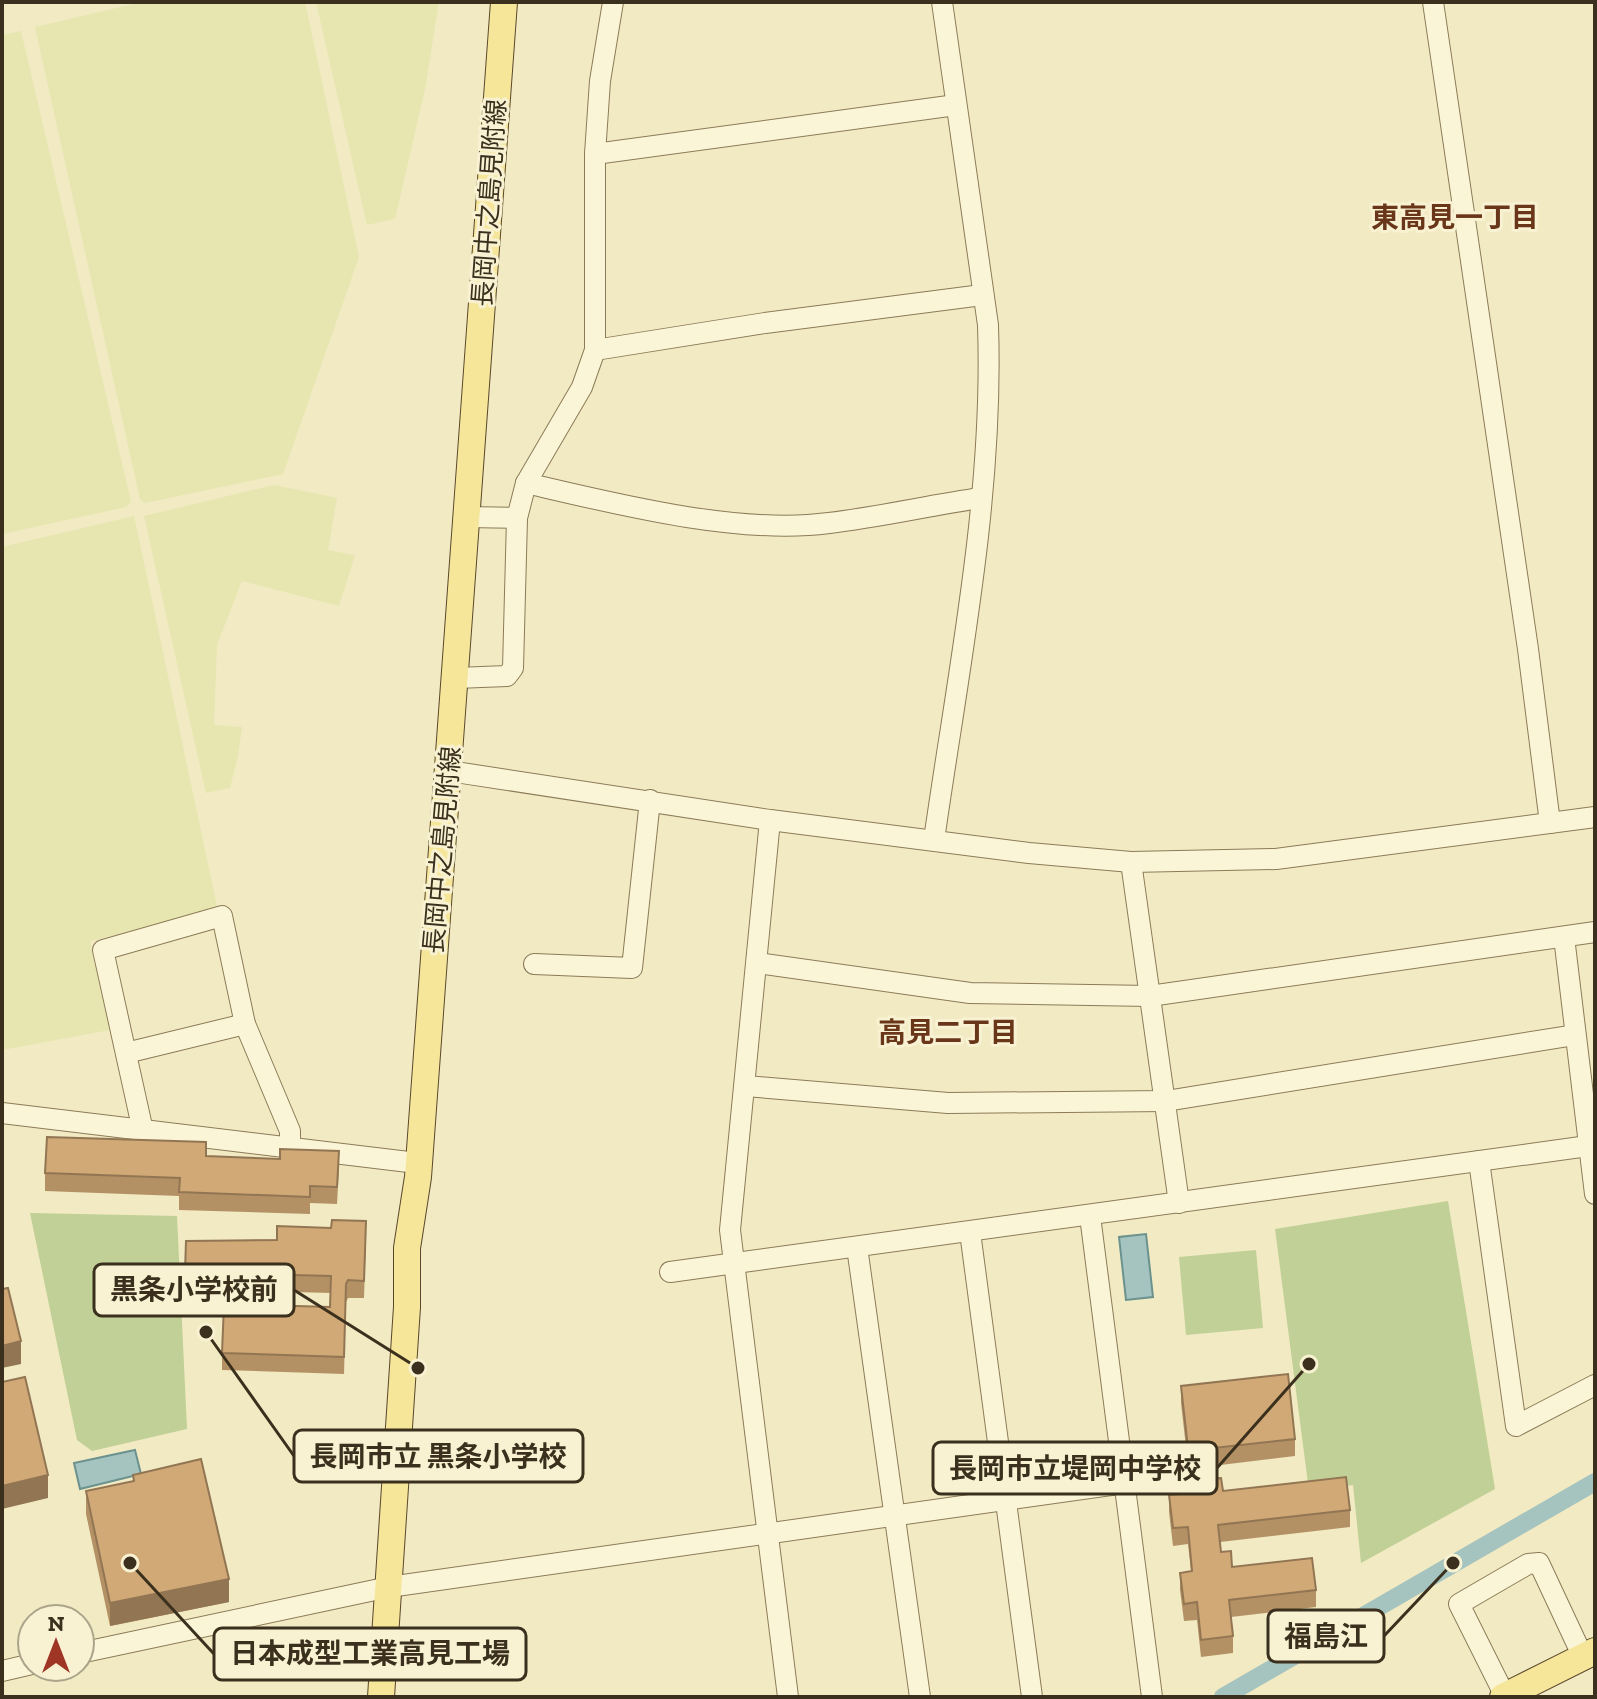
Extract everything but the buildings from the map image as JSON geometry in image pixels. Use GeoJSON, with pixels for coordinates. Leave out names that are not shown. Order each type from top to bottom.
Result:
{"type":"FeatureCollection","features":[{"type":"Feature","properties":{"kind":"main road","name":"長岡中之島見附線"},"geometry":{"type":"LineString","coordinates":[[381,1697],[407,1248],[417,1163],[449,771],[504,2]]}},
{"type":"Feature","properties":{"kind":"main road"},"geometry":{"type":"LineString","coordinates":[[1509,1696],[1589,1654]]}},
{"type":"Feature","properties":{"kind":"street"},"geometry":{"type":"LineString","coordinates":[[456,678],[507,676],[513,668],[517,518],[526,483],[582,387],[595,350],[595,154],[600,81],[613,2]]}},
{"type":"Feature","properties":{"kind":"street"},"geometry":{"type":"LineString","coordinates":[[934,840],[981,498],[989,372],[982,295],[942,2]]}},
{"type":"Feature","properties":{"kind":"street"},"geometry":{"type":"LineString","coordinates":[[1433,2],[1528,649],[1550,823]]}},
{"type":"Feature","properties":{"kind":"street"},"geometry":{"type":"LineString","coordinates":[[595,154],[956,105]]}},
{"type":"Feature","properties":{"kind":"street"},"geometry":{"type":"LineString","coordinates":[[595,350],[765,323],[982,295]]}},
{"type":"Feature","properties":{"kind":"street"},"geometry":{"type":"LineString","coordinates":[[526,483],[627,506],[736,522],[827,524],[981,498]]}},
{"type":"Feature","properties":{"kind":"street"},"geometry":{"type":"LineString","coordinates":[[466,517],[517,518]]}},
{"type":"Feature","properties":{"kind":"street"},"geometry":{"type":"LineString","coordinates":[[449,771],[770,820],[1131,862],[1276,859],[1595,817]]}},
{"type":"Feature","properties":{"kind":"street"},"geometry":{"type":"LineString","coordinates":[[534,964],[632,968],[650,800]]}},
{"type":"Feature","properties":{"kind":"street"},"geometry":{"type":"LineString","coordinates":[[770,820],[730,1230],[788,1697]]}},
{"type":"Feature","properties":{"kind":"street"},"geometry":{"type":"LineString","coordinates":[[1131,862],[1179,1203]]}},
{"type":"Feature","properties":{"kind":"street"},"geometry":{"type":"LineString","coordinates":[[143,1131],[103,950],[222,916],[245,1024],[290,1131],[290,1148]]}},
{"type":"Feature","properties":{"kind":"street"},"geometry":{"type":"LineString","coordinates":[[758,963],[970,993],[1150,996],[1595,932]]}},
{"type":"Feature","properties":{"kind":"street"},"geometry":{"type":"LineString","coordinates":[[1564,937],[1595,1194]]}},
{"type":"Feature","properties":{"kind":"street"},"geometry":{"type":"LineString","coordinates":[[126,1053],[245,1024]]}},
{"type":"Feature","properties":{"kind":"street"},"geometry":{"type":"LineString","coordinates":[[746,1086],[948,1103],[1166,1101],[1575,1035]]}},
{"type":"Feature","properties":{"kind":"street"},"geometry":{"type":"LineString","coordinates":[[2,1113],[417,1163]]}},
{"type":"Feature","properties":{"kind":"street"},"geometry":{"type":"LineString","coordinates":[[670,1272],[1588,1146]]}},
{"type":"Feature","properties":{"kind":"street"},"geometry":{"type":"LineString","coordinates":[[1479,1161],[1516,1426],[1595,1385]]}},
{"type":"Feature","properties":{"kind":"street"},"geometry":{"type":"LineString","coordinates":[[1090,1216],[1152,1697]]}},
{"type":"Feature","properties":{"kind":"street"},"geometry":{"type":"LineString","coordinates":[[970,1232],[1032,1697]]}},
{"type":"Feature","properties":{"kind":"street"},"geometry":{"type":"LineString","coordinates":[[857,1247],[920,1697]]}},
{"type":"Feature","properties":{"kind":"street"},"geometry":{"type":"LineString","coordinates":[[96,1650],[389,1587],[1125,1483]]}},
{"type":"Feature","properties":{"kind":"street"},"geometry":{"type":"LineString","coordinates":[[1509,1696],[1459,1604],[1528,1564],[1539,1563],[1589,1654]]}},
{"type":"Feature","properties":{"kind":"green space"},"geometry":{"type":"Polygon","coordinates":[[[142,2],[305,2],[359,257],[283,474],[145,503],[140,499],[35,27],[142,2]]]}},
{"type":"Feature","properties":{"kind":"green space"},"geometry":{"type":"Polygon","coordinates":[[[316,2],[439,2],[425,89],[395,219],[367,225],[316,2]]]}},
{"type":"Feature","properties":{"kind":"green space"},"geometry":{"type":"Polygon","coordinates":[[[21,31],[131,502],[126,507],[2,534],[2,35],[21,31]]]}},
{"type":"Feature","properties":{"kind":"green space"},"geometry":{"type":"Polygon","coordinates":[[[274,485],[337,498],[328,550],[355,555],[339,606],[242,581],[217,645],[214,725],[242,727],[238,756],[230,788],[206,793],[144,516],[274,485]]]}},
{"type":"Feature","properties":{"kind":"green space"},"geometry":{"type":"Polygon","coordinates":[[[134,516],[218,911],[90,941],[110,1030],[2,1050],[2,547],[134,516]]]}},
{"type":"Feature","properties":{"kind":"green space"},"geometry":{"type":"Polygon","coordinates":[[[1448,1201],[1495,1489],[1361,1563],[1353,1485],[1309,1491],[1275,1229],[1448,1201]]]}},
{"type":"Feature","properties":{"kind":"green space"},"geometry":{"type":"Polygon","coordinates":[[[30,1213],[177,1216],[187,1429],[92,1451],[77,1440],[30,1213]]]}},
{"type":"Feature","properties":{"kind":"green space"},"geometry":{"type":"Polygon","coordinates":[[[1256,1250],[1263,1328],[1186,1335],[1179,1257],[1256,1250]]]}},
{"type":"Feature","properties":{"kind":"water"},"geometry":{"type":"Polygon","coordinates":[[[1146,1234],[1153,1297],[1126,1300],[1119,1237],[1146,1234]]]}},
{"type":"Feature","properties":{"kind":"water"},"geometry":{"type":"Polygon","coordinates":[[[135,1450],[141,1474],[80,1489],[74,1463],[135,1450]]]}},
{"type":"Feature","properties":{"kind":"waterway"},"geometry":{"type":"LineString","coordinates":[[1223,1697],[1595,1482]]}},
{"type":"Feature","properties":{"kind":"place","name":"長岡市立 黒条小学校"},"geometry":{"type":"Point","coordinates":[206,1332]}},
{"type":"Feature","properties":{"kind":"place","name":"長岡市立堤岡中学校"},"geometry":{"type":"Point","coordinates":[1309,1364]}},
{"type":"Feature","properties":{"kind":"place","name":"黒条小学校前"},"geometry":{"type":"Point","coordinates":[418,1368]}},
{"type":"Feature","properties":{"kind":"place","name":"日本成型工業高見工場"},"geometry":{"type":"Point","coordinates":[130,1563]}},
{"type":"Feature","properties":{"kind":"place","name":"福島江"},"geometry":{"type":"Point","coordinates":[1453,1563]}},
{"type":"Feature","properties":{"kind":"district","name":"東高見一丁目"},"geometry":{"type":"Point","coordinates":[1455,217]}},
{"type":"Feature","properties":{"kind":"district","name":"高見二丁目"},"geometry":{"type":"Point","coordinates":[948,1032]}}]}
